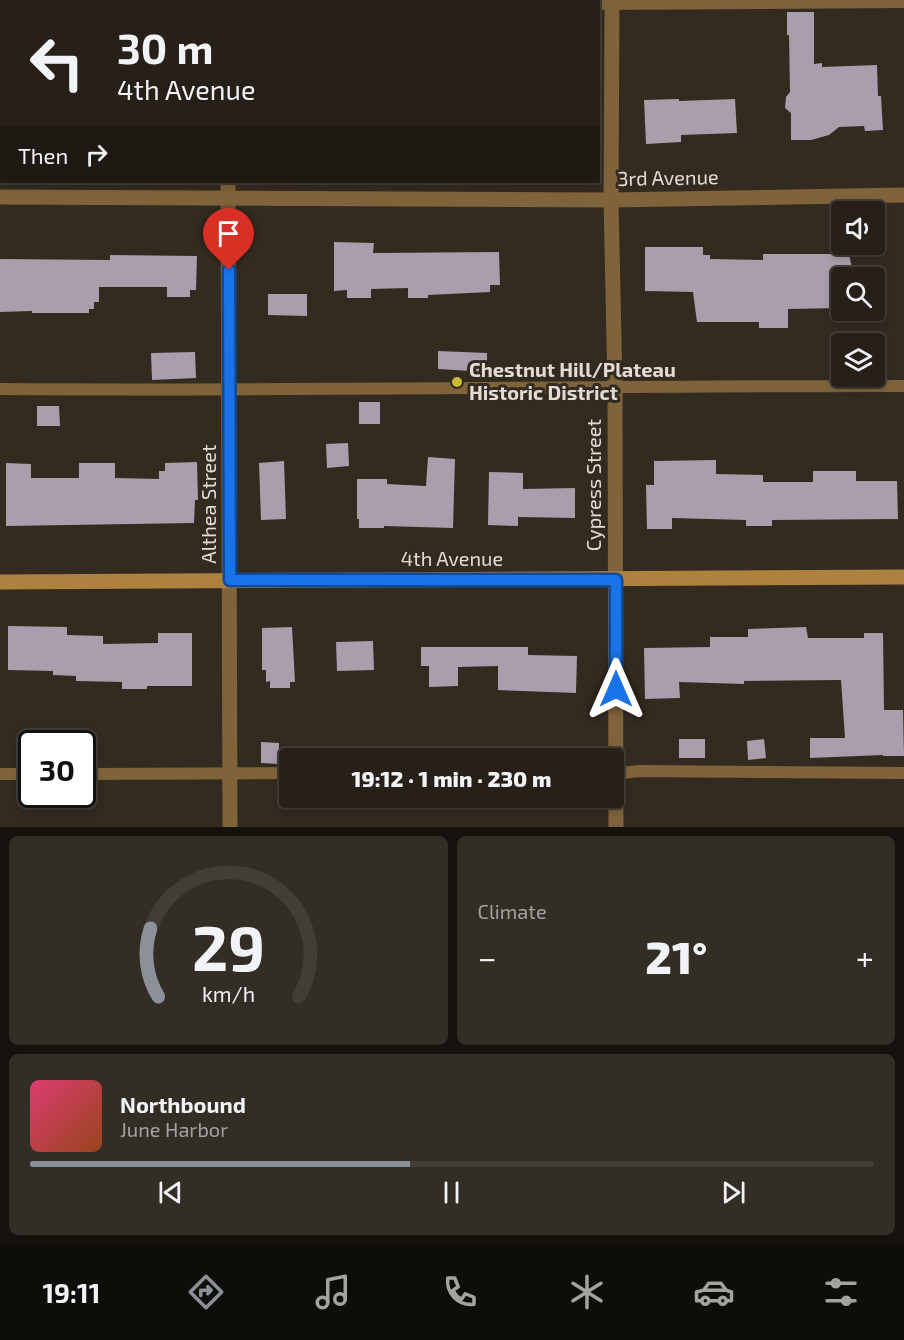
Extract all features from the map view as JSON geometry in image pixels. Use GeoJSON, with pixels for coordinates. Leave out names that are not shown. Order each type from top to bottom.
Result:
{"type":"FeatureCollection","features":[{"type":"Feature","properties":{"kind":"main road","name":"4th Avenue"},"geometry":{"type":"LineString","coordinates":[[0,582],[904,577]]}},
{"type":"Feature","properties":{"kind":"street","name":"Cypress Street"},"geometry":{"type":"LineString","coordinates":[[607,2],[615,386],[615,748]]}},
{"type":"Feature","properties":{"kind":"street","name":"Althea Street"},"geometry":{"type":"LineString","coordinates":[[228,183],[230,827]]}},
{"type":"Feature","properties":{"kind":"street","name":"3rd Avenue"},"geometry":{"type":"LineString","coordinates":[[0,197],[611,200],[904,195]]}},
{"type":"Feature","properties":{"kind":"street","name":"Cypress Street"},"geometry":{"type":"LineString","coordinates":[[616,808],[616,827]]}},
{"type":"Feature","properties":{"kind":"lane"},"geometry":{"type":"LineString","coordinates":[[607,2],[904,2]]}},
{"type":"Feature","properties":{"kind":"lane"},"geometry":{"type":"LineString","coordinates":[[0,389],[904,386]]}},
{"type":"Feature","properties":{"kind":"lane"},"geometry":{"type":"LineString","coordinates":[[624,773],[639,771],[904,773]]}},
{"type":"Feature","properties":{"kind":"lane"},"geometry":{"type":"LineString","coordinates":[[0,774],[18,774]]}},
{"type":"Feature","properties":{"kind":"lane"},"geometry":{"type":"LineString","coordinates":[[96,774],[279,774]]}},
{"type":"Feature","properties":{"kind":"building"},"geometry":{"type":"Polygon","coordinates":[[[787,12],[814,12],[814,64],[822,63],[822,67],[877,65],[878,96],[881,96],[883,130],[865,131],[864,126],[839,127],[829,135],[811,140],[791,140],[791,113],[785,108],[786,97],[790,92],[787,12]]]}},
{"type":"Feature","properties":{"kind":"building"},"geometry":{"type":"Polygon","coordinates":[[[679,99],[679,101],[735,99],[737,133],[681,135],[681,142],[646,144],[644,100],[679,99]]]}},
{"type":"Feature","properties":{"kind":"building"},"geometry":{"type":"Polygon","coordinates":[[[334,242],[374,243],[373,253],[499,252],[500,285],[490,285],[490,292],[428,295],[428,298],[408,298],[408,288],[371,289],[371,298],[347,298],[347,290],[334,291],[334,242]]]}},
{"type":"Feature","properties":{"kind":"building"},"geometry":{"type":"Polygon","coordinates":[[[645,247],[703,247],[703,255],[710,255],[710,259],[763,260],[763,254],[849,255],[852,267],[831,267],[831,308],[788,309],[788,328],[759,328],[759,322],[697,322],[693,292],[645,291],[645,247]]]}},
{"type":"Feature","properties":{"kind":"building"},"geometry":{"type":"Polygon","coordinates":[[[110,255],[197,256],[196,290],[190,290],[190,297],[167,297],[167,287],[99,287],[99,302],[94,302],[94,309],[89,309],[89,313],[0,312],[0,259],[110,260],[110,255]]]}},
{"type":"Feature","properties":{"kind":"building"},"geometry":{"type":"Polygon","coordinates":[[[268,294],[307,294],[307,316],[268,315],[268,294]]]}},
{"type":"Feature","properties":{"kind":"building"},"geometry":{"type":"Polygon","coordinates":[[[438,351],[487,353],[487,372],[438,369],[438,351]]]}},
{"type":"Feature","properties":{"kind":"building"},"geometry":{"type":"Polygon","coordinates":[[[195,352],[196,378],[152,380],[151,353],[195,352]]]}},
{"type":"Feature","properties":{"kind":"building"},"geometry":{"type":"Polygon","coordinates":[[[359,402],[380,402],[380,424],[359,424],[359,402]]]}},
{"type":"Feature","properties":{"kind":"building"},"geometry":{"type":"Polygon","coordinates":[[[37,406],[59,406],[60,426],[37,426],[37,406]]]}},
{"type":"Feature","properties":{"kind":"building"},"geometry":{"type":"Polygon","coordinates":[[[348,443],[349,466],[327,468],[326,444],[348,443]]]}},
{"type":"Feature","properties":{"kind":"building"},"geometry":{"type":"Polygon","coordinates":[[[428,457],[455,459],[453,528],[384,526],[384,528],[359,528],[357,479],[387,479],[387,484],[426,486],[428,457]]]}},
{"type":"Feature","properties":{"kind":"building"},"geometry":{"type":"Polygon","coordinates":[[[716,460],[716,474],[763,475],[763,482],[813,482],[813,471],[856,471],[856,481],[897,481],[898,519],[772,520],[772,526],[746,526],[746,520],[672,518],[672,529],[647,529],[646,485],[654,485],[654,461],[716,460]]]}},
{"type":"Feature","properties":{"kind":"building"},"geometry":{"type":"Polygon","coordinates":[[[284,461],[286,519],[261,520],[259,463],[284,461]]]}},
{"type":"Feature","properties":{"kind":"building"},"geometry":{"type":"Polygon","coordinates":[[[197,462],[198,500],[195,500],[194,523],[6,526],[6,463],[31,464],[31,478],[79,478],[79,463],[115,463],[115,478],[159,479],[159,471],[165,471],[165,463],[197,462]]]}},
{"type":"Feature","properties":{"kind":"building"},"geometry":{"type":"Polygon","coordinates":[[[489,472],[523,473],[523,489],[575,488],[575,518],[518,517],[518,526],[488,525],[489,472]]]}},
{"type":"Feature","properties":{"kind":"building"},"geometry":{"type":"Polygon","coordinates":[[[8,626],[67,627],[67,635],[103,636],[103,644],[158,643],[158,633],[192,633],[192,686],[147,686],[147,689],[122,689],[122,682],[76,681],[76,676],[53,675],[53,671],[8,670],[8,626]]]}},
{"type":"Feature","properties":{"kind":"building"},"geometry":{"type":"Polygon","coordinates":[[[292,627],[295,682],[290,682],[290,688],[270,688],[270,681],[266,682],[266,670],[262,670],[262,628],[292,627]]]}},
{"type":"Feature","properties":{"kind":"building"},"geometry":{"type":"Polygon","coordinates":[[[806,627],[808,638],[864,638],[864,633],[883,633],[884,710],[903,710],[904,756],[810,758],[810,738],[845,738],[841,680],[744,681],[744,684],[679,682],[680,698],[645,699],[644,648],[710,647],[710,637],[748,637],[748,629],[806,627]]]}},
{"type":"Feature","properties":{"kind":"building"},"geometry":{"type":"Polygon","coordinates":[[[373,641],[374,670],[337,671],[336,642],[373,641]]]}},
{"type":"Feature","properties":{"kind":"building"},"geometry":{"type":"Polygon","coordinates":[[[421,647],[528,647],[528,655],[577,656],[576,693],[498,690],[498,666],[458,667],[458,686],[429,687],[429,666],[421,666],[421,647]]]}},
{"type":"Feature","properties":{"kind":"building"},"geometry":{"type":"Polygon","coordinates":[[[679,739],[705,739],[705,758],[679,758],[679,739]]]}},
{"type":"Feature","properties":{"kind":"building"},"geometry":{"type":"Polygon","coordinates":[[[764,739],[766,758],[748,760],[747,741],[764,739]]]}},
{"type":"Feature","properties":{"kind":"building"},"geometry":{"type":"Polygon","coordinates":[[[261,742],[279,743],[279,764],[261,763],[261,742]]]}},
{"type":"Feature","properties":{"kind":"place","name":"Chestnut Hill/Plateau Historic District"},"geometry":{"type":"Point","coordinates":[457,382]}},
{"type":"Feature","properties":{"kind":"route"},"geometry":{"type":"LineString","coordinates":[[229,270],[230,580],[616,580],[616,689]]}}]}
